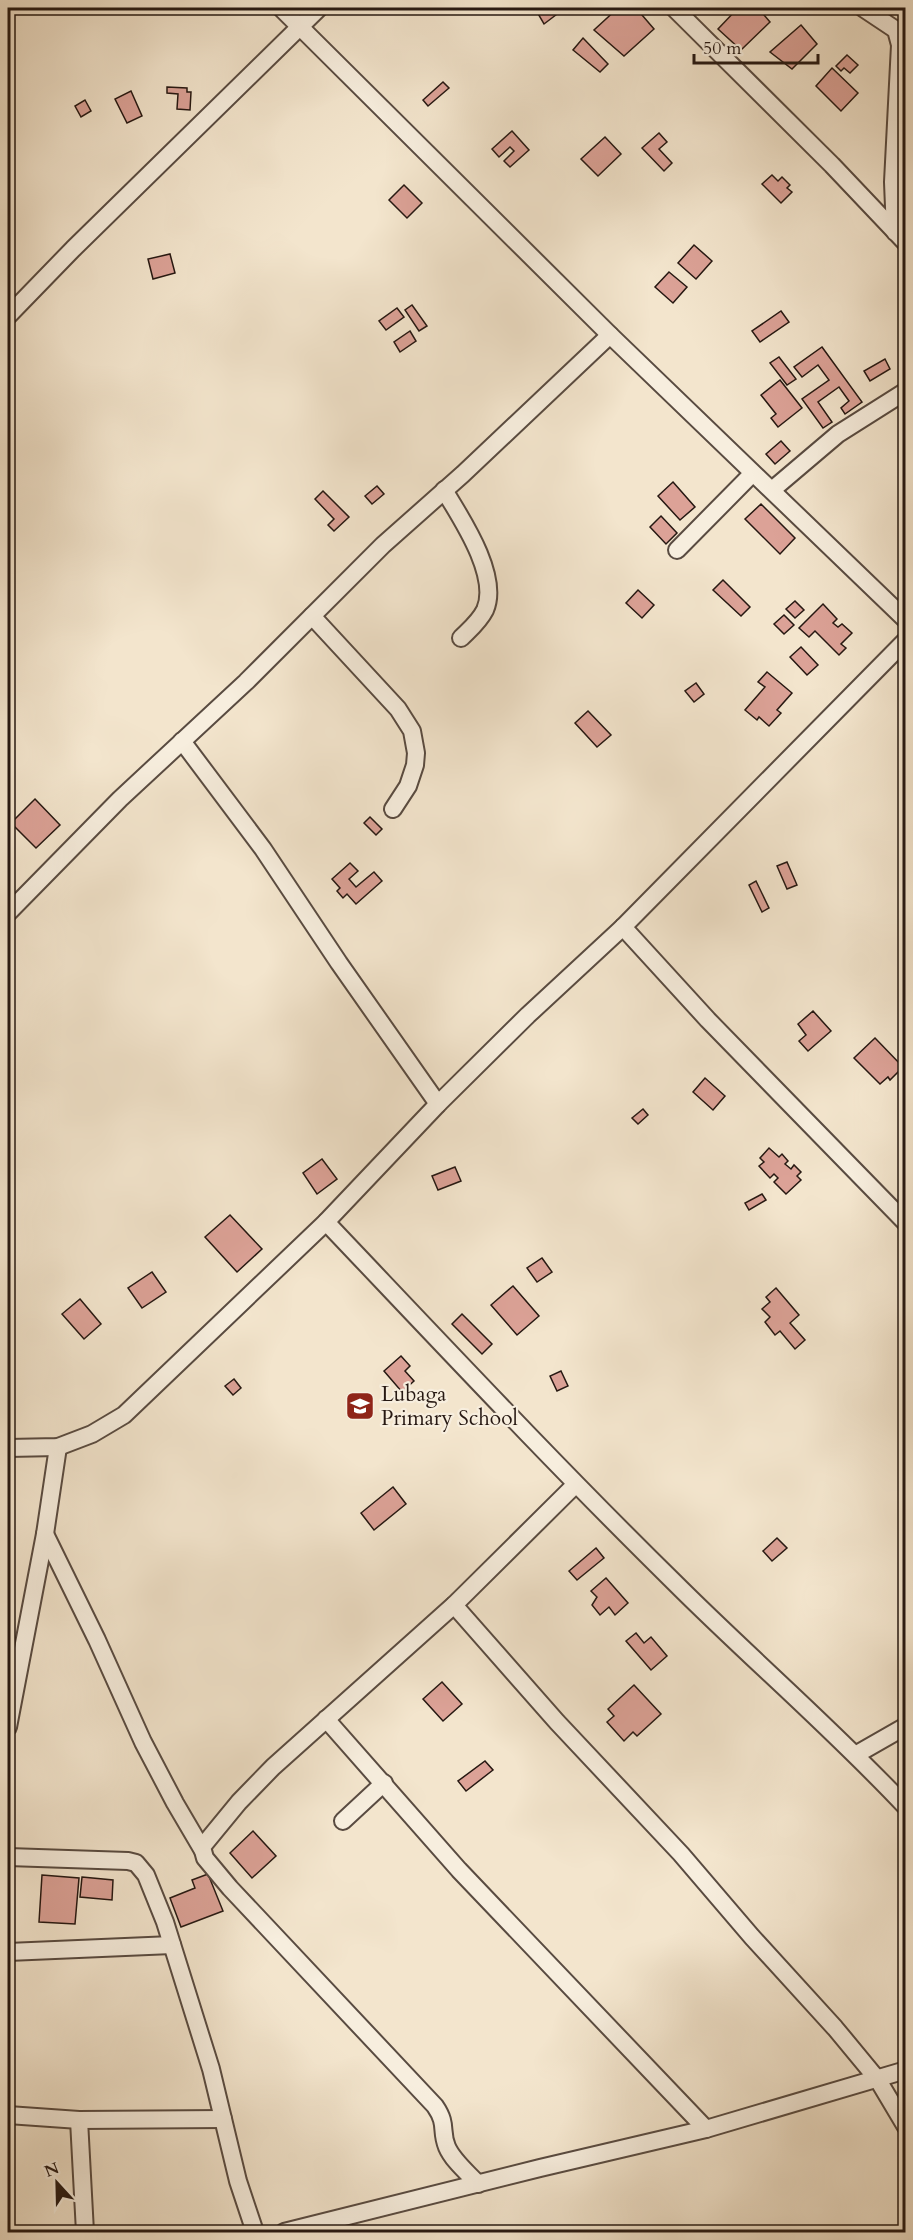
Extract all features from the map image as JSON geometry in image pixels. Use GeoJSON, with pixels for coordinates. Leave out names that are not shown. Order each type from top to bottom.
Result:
{"type":"FeatureCollection","features":[{"type":"Feature","properties":{"kind":"street"},"geometry":{"type":"LineString","coordinates":[[281,8],[752,474],[772,490],[906,620]]}},
{"type":"Feature","properties":{"kind":"street"},"geometry":{"type":"LineString","coordinates":[[8,316],[73,249],[319,8]]}},
{"type":"Feature","properties":{"kind":"street"},"geometry":{"type":"LineString","coordinates":[[674,8],[832,165],[900,238]]}},
{"type":"Feature","properties":{"kind":"street"},"geometry":{"type":"LineString","coordinates":[[863,8],[896,30],[900,45],[893,182],[900,238]]}},
{"type":"Feature","properties":{"kind":"street"},"geometry":{"type":"LineString","coordinates":[[8,913],[182,741],[246,682],[383,545],[610,334]]}},
{"type":"Feature","properties":{"kind":"street"},"geometry":{"type":"LineString","coordinates":[[772,490],[838,434],[906,391]]}},
{"type":"Feature","properties":{"kind":"street"},"geometry":{"type":"LineString","coordinates":[[676,550],[752,474]]}},
{"type":"Feature","properties":{"kind":"street"},"geometry":{"type":"LineString","coordinates":[[444,490],[472,537],[484,566],[488,585],[486,608],[475,625],[461,638]]}},
{"type":"Feature","properties":{"kind":"street"},"geometry":{"type":"LineString","coordinates":[[312,616],[398,709],[412,731],[416,753],[415,765],[408,786],[393,808]]}},
{"type":"Feature","properties":{"kind":"street"},"geometry":{"type":"LineString","coordinates":[[8,1448],[58,1447],[92,1434],[124,1415],[326,1222],[438,1104],[623,927],[906,640]]}},
{"type":"Feature","properties":{"kind":"street"},"geometry":{"type":"LineString","coordinates":[[182,741],[263,849],[339,963],[438,1104]]}},
{"type":"Feature","properties":{"kind":"street"},"geometry":{"type":"LineString","coordinates":[[8,890],[25,895]]}},
{"type":"Feature","properties":{"kind":"street"},"geometry":{"type":"LineString","coordinates":[[623,927],[708,1020],[906,1223]]}},
{"type":"Feature","properties":{"kind":"street"},"geometry":{"type":"LineString","coordinates":[[326,1222],[575,1485],[715,1623],[856,1754],[906,1807]]}},
{"type":"Feature","properties":{"kind":"street"},"geometry":{"type":"LineString","coordinates":[[8,1727],[9,1706],[45,1534],[58,1447]]}},
{"type":"Feature","properties":{"kind":"street"},"geometry":{"type":"LineString","coordinates":[[202,1849],[206,1840],[273,1767],[454,1605],[575,1485]]}},
{"type":"Feature","properties":{"kind":"street"},"geometry":{"type":"LineString","coordinates":[[45,1534],[144,1742],[211,1866],[435,2106],[445,2125],[445,2141],[449,2151],[478,2184]]}},
{"type":"Feature","properties":{"kind":"street"},"geometry":{"type":"LineString","coordinates":[[454,1605],[556,1722],[681,1854],[752,1937],[835,2028],[878,2080],[906,2127]]}},
{"type":"Feature","properties":{"kind":"street"},"geometry":{"type":"LineString","coordinates":[[326,1719],[459,1870],[706,2129]]}},
{"type":"Feature","properties":{"kind":"street"},"geometry":{"type":"LineString","coordinates":[[856,1754],[906,1726]]}},
{"type":"Feature","properties":{"kind":"street"},"geometry":{"type":"LineString","coordinates":[[343,1821],[384,1783]]}},
{"type":"Feature","properties":{"kind":"street"},"geometry":{"type":"LineString","coordinates":[[8,1857],[116,1860],[136,1863],[142,1869],[152,1886],[211,2068],[238,2181],[255,2232]]}},
{"type":"Feature","properties":{"kind":"street"},"geometry":{"type":"LineString","coordinates":[[8,1952],[172,1945]]}},
{"type":"Feature","properties":{"kind":"street"},"geometry":{"type":"LineString","coordinates":[[284,2232],[706,2129],[906,2070]]}},
{"type":"Feature","properties":{"kind":"street"},"geometry":{"type":"LineString","coordinates":[[8,2115],[79,2120],[224,2119]]}},
{"type":"Feature","properties":{"kind":"street"},"geometry":{"type":"LineString","coordinates":[[79,2120],[86,2232]]}},
{"type":"Feature","properties":{"kind":"building"},"geometry":{"type":"Polygon","coordinates":[[[543,8],[565,8],[544,24],[537,12],[543,8]]]}},
{"type":"Feature","properties":{"kind":"building"},"geometry":{"type":"Polygon","coordinates":[[[618,8],[636,8],[654,29],[624,56],[594,30],[618,8]]]}},
{"type":"Feature","properties":{"kind":"building"},"geometry":{"type":"Polygon","coordinates":[[[738,8],[758,8],[770,22],[741,50],[718,29],[738,8]]]}},
{"type":"Feature","properties":{"kind":"building"},"geometry":{"type":"Polygon","coordinates":[[[801,25],[817,44],[792,69],[770,52],[801,25]]]}},
{"type":"Feature","properties":{"kind":"building"},"geometry":{"type":"Polygon","coordinates":[[[583,38],[608,64],[600,72],[573,50],[583,38]]]}},
{"type":"Feature","properties":{"kind":"building"},"geometry":{"type":"Polygon","coordinates":[[[847,55],[858,65],[850,73],[844,68],[841,71],[836,66],[847,55]]]}},
{"type":"Feature","properties":{"kind":"building"},"geometry":{"type":"Polygon","coordinates":[[[832,68],[858,93],[841,111],[816,86],[832,68]]]}},
{"type":"Feature","properties":{"kind":"building"},"geometry":{"type":"Polygon","coordinates":[[[443,82],[449,88],[428,106],[423,100],[443,82]]]}},
{"type":"Feature","properties":{"kind":"building"},"geometry":{"type":"Polygon","coordinates":[[[167,87],[187,88],[187,92],[191,92],[190,110],[177,109],[178,94],[167,93],[167,87]]]}},
{"type":"Feature","properties":{"kind":"building"},"geometry":{"type":"Polygon","coordinates":[[[131,91],[142,116],[127,123],[115,99],[131,91]]]}},
{"type":"Feature","properties":{"kind":"building"},"geometry":{"type":"Polygon","coordinates":[[[85,100],[91,111],[81,117],[75,106],[85,100]]]}},
{"type":"Feature","properties":{"kind":"building"},"geometry":{"type":"Polygon","coordinates":[[[512,131],[529,150],[510,167],[504,161],[514,151],[510,147],[499,157],[492,149],[512,131]]]}},
{"type":"Feature","properties":{"kind":"building"},"geometry":{"type":"Polygon","coordinates":[[[659,133],[667,142],[659,149],[672,163],[664,171],[642,148],[659,133]]]}},
{"type":"Feature","properties":{"kind":"building"},"geometry":{"type":"Polygon","coordinates":[[[605,137],[621,154],[598,176],[581,159],[605,137]]]}},
{"type":"Feature","properties":{"kind":"building"},"geometry":{"type":"Polygon","coordinates":[[[772,175],[778,181],[782,177],[790,185],[787,188],[792,192],[781,203],[762,184],[772,175]]]}},
{"type":"Feature","properties":{"kind":"building"},"geometry":{"type":"Polygon","coordinates":[[[404,185],[422,203],[407,218],[389,200],[404,185]]]}},
{"type":"Feature","properties":{"kind":"building"},"geometry":{"type":"Polygon","coordinates":[[[694,245],[712,261],[696,279],[678,263],[694,245]]]}},
{"type":"Feature","properties":{"kind":"building"},"geometry":{"type":"Polygon","coordinates":[[[170,254],[175,273],[153,279],[148,259],[170,254]]]}},
{"type":"Feature","properties":{"kind":"building"},"geometry":{"type":"Polygon","coordinates":[[[669,272],[687,287],[673,303],[655,287],[669,272]]]}},
{"type":"Feature","properties":{"kind":"building"},"geometry":{"type":"Polygon","coordinates":[[[412,305],[427,326],[419,331],[405,310],[412,305]]]}},
{"type":"Feature","properties":{"kind":"building"},"geometry":{"type":"Polygon","coordinates":[[[397,308],[404,317],[386,330],[379,321],[397,308]]]}},
{"type":"Feature","properties":{"kind":"building"},"geometry":{"type":"Polygon","coordinates":[[[781,311],[789,322],[760,342],[752,331],[781,311]]]}},
{"type":"Feature","properties":{"kind":"building"},"geometry":{"type":"Polygon","coordinates":[[[410,331],[416,341],[400,352],[394,342],[410,331]]]}},
{"type":"Feature","properties":{"kind":"building"},"geometry":{"type":"Polygon","coordinates":[[[822,347],[862,402],[845,414],[841,408],[849,401],[839,387],[818,402],[832,422],[823,428],[802,399],[829,380],[818,365],[802,377],[794,367],[822,347]]]}},
{"type":"Feature","properties":{"kind":"building"},"geometry":{"type":"Polygon","coordinates":[[[779,357],[796,379],[787,385],[770,363],[779,357]]]}},
{"type":"Feature","properties":{"kind":"building"},"geometry":{"type":"Polygon","coordinates":[[[885,359],[890,369],[870,381],[864,371],[885,359]]]}},
{"type":"Feature","properties":{"kind":"building"},"geometry":{"type":"Polygon","coordinates":[[[780,380],[802,408],[778,427],[771,418],[776,414],[761,395],[780,380]]]}},
{"type":"Feature","properties":{"kind":"building"},"geometry":{"type":"Polygon","coordinates":[[[781,441],[790,451],[775,464],[766,454],[781,441]]]}},
{"type":"Feature","properties":{"kind":"building"},"geometry":{"type":"Polygon","coordinates":[[[673,482],[695,507],[680,520],[658,496],[673,482]]]}},
{"type":"Feature","properties":{"kind":"building"},"geometry":{"type":"Polygon","coordinates":[[[377,486],[384,494],[372,504],[365,496],[377,486]]]}},
{"type":"Feature","properties":{"kind":"building"},"geometry":{"type":"Polygon","coordinates":[[[323,491],[349,517],[334,531],[328,525],[334,519],[315,499],[323,491]]]}},
{"type":"Feature","properties":{"kind":"building"},"geometry":{"type":"Polygon","coordinates":[[[761,504],[795,538],[780,554],[745,519],[761,504]]]}},
{"type":"Feature","properties":{"kind":"building"},"geometry":{"type":"Polygon","coordinates":[[[661,516],[677,533],[666,544],[650,527],[661,516]]]}},
{"type":"Feature","properties":{"kind":"building"},"geometry":{"type":"Polygon","coordinates":[[[723,580],[750,607],[741,616],[713,590],[723,580]]]}},
{"type":"Feature","properties":{"kind":"building"},"geometry":{"type":"Polygon","coordinates":[[[638,590],[654,605],[642,618],[626,603],[638,590]]]}},
{"type":"Feature","properties":{"kind":"building"},"geometry":{"type":"Polygon","coordinates":[[[795,601],[804,610],[795,618],[786,609],[795,601]]]}},
{"type":"Feature","properties":{"kind":"building"},"geometry":{"type":"Polygon","coordinates":[[[823,604],[837,619],[833,623],[838,627],[842,624],[852,633],[841,644],[846,648],[839,655],[815,631],[809,637],[799,628],[823,604]]]}},
{"type":"Feature","properties":{"kind":"building"},"geometry":{"type":"Polygon","coordinates":[[[784,615],[794,625],[784,634],[774,624],[784,615]]]}},
{"type":"Feature","properties":{"kind":"building"},"geometry":{"type":"Polygon","coordinates":[[[801,647],[818,665],[807,675],[790,657],[801,647]]]}},
{"type":"Feature","properties":{"kind":"building"},"geometry":{"type":"Polygon","coordinates":[[[767,672],[792,693],[777,710],[781,713],[769,726],[759,717],[757,720],[745,710],[765,687],[758,682],[767,672]]]}},
{"type":"Feature","properties":{"kind":"building"},"geometry":{"type":"Polygon","coordinates":[[[696,683],[704,694],[694,702],[685,691],[696,683]]]}},
{"type":"Feature","properties":{"kind":"building"},"geometry":{"type":"Polygon","coordinates":[[[588,711],[611,735],[597,747],[575,723],[588,711]]]}},
{"type":"Feature","properties":{"kind":"building"},"geometry":{"type":"Polygon","coordinates":[[[35,799],[60,825],[36,848],[11,823],[35,799]]]}},
{"type":"Feature","properties":{"kind":"building"},"geometry":{"type":"Polygon","coordinates":[[[370,817],[382,829],[376,835],[364,823],[370,817]]]}},
{"type":"Feature","properties":{"kind":"building"},"geometry":{"type":"Polygon","coordinates":[[[787,862],[797,885],[787,889],[777,866],[787,862]]]}},
{"type":"Feature","properties":{"kind":"building"},"geometry":{"type":"Polygon","coordinates":[[[350,863],[358,871],[349,879],[356,887],[374,872],[382,881],[356,904],[347,894],[343,898],[337,891],[340,888],[332,879],[350,863]]]}},
{"type":"Feature","properties":{"kind":"building"},"geometry":{"type":"Polygon","coordinates":[[[756,881],[769,908],[762,912],[749,885],[756,881]]]}},
{"type":"Feature","properties":{"kind":"building"},"geometry":{"type":"Polygon","coordinates":[[[813,1011],[831,1031],[808,1051],[799,1041],[806,1035],[798,1024],[813,1011]]]}},
{"type":"Feature","properties":{"kind":"building"},"geometry":{"type":"Polygon","coordinates":[[[875,1038],[903,1067],[890,1080],[888,1077],[880,1084],[854,1058],[875,1038]]]}},
{"type":"Feature","properties":{"kind":"building"},"geometry":{"type":"Polygon","coordinates":[[[705,1078],[725,1096],[713,1110],[693,1092],[705,1078]]]}},
{"type":"Feature","properties":{"kind":"building"},"geometry":{"type":"Polygon","coordinates":[[[643,1109],[648,1115],[638,1124],[632,1118],[643,1109]]]}},
{"type":"Feature","properties":{"kind":"building"},"geometry":{"type":"Polygon","coordinates":[[[769,1148],[779,1157],[782,1154],[788,1161],[785,1164],[791,1169],[794,1165],[801,1172],[797,1176],[801,1180],[786,1194],[774,1182],[778,1178],[774,1174],[770,1178],[759,1166],[764,1162],[760,1158],[769,1148]]]}},
{"type":"Feature","properties":{"kind":"building"},"geometry":{"type":"Polygon","coordinates":[[[322,1159],[337,1179],[317,1194],[303,1173],[322,1159]]]}},
{"type":"Feature","properties":{"kind":"building"},"geometry":{"type":"Polygon","coordinates":[[[455,1167],[461,1181],[438,1190],[432,1176],[455,1167]]]}},
{"type":"Feature","properties":{"kind":"building"},"geometry":{"type":"Polygon","coordinates":[[[762,1194],[766,1200],[749,1210],[745,1203],[762,1194]]]}},
{"type":"Feature","properties":{"kind":"building"},"geometry":{"type":"Polygon","coordinates":[[[230,1215],[262,1249],[237,1272],[205,1237],[230,1215]]]}},
{"type":"Feature","properties":{"kind":"building"},"geometry":{"type":"Polygon","coordinates":[[[542,1258],[552,1272],[537,1282],[527,1268],[542,1258]]]}},
{"type":"Feature","properties":{"kind":"building"},"geometry":{"type":"Polygon","coordinates":[[[152,1272],[166,1292],[142,1308],[128,1288],[152,1272]]]}},
{"type":"Feature","properties":{"kind":"building"},"geometry":{"type":"Polygon","coordinates":[[[513,1286],[539,1316],[517,1335],[491,1305],[513,1286]]]}},
{"type":"Feature","properties":{"kind":"building"},"geometry":{"type":"Polygon","coordinates":[[[776,1288],[799,1315],[790,1323],[805,1340],[795,1349],[780,1331],[775,1335],[765,1322],[770,1317],[762,1309],[770,1302],[766,1297],[776,1288]]]}},
{"type":"Feature","properties":{"kind":"building"},"geometry":{"type":"Polygon","coordinates":[[[80,1299],[101,1324],[84,1339],[62,1314],[80,1299]]]}},
{"type":"Feature","properties":{"kind":"building"},"geometry":{"type":"Polygon","coordinates":[[[462,1314],[492,1344],[482,1354],[452,1324],[462,1314]]]}},
{"type":"Feature","properties":{"kind":"building"},"geometry":{"type":"Polygon","coordinates":[[[401,1356],[410,1366],[405,1371],[414,1381],[402,1392],[384,1371],[401,1356]]]}},
{"type":"Feature","properties":{"kind":"building"},"geometry":{"type":"Polygon","coordinates":[[[561,1371],[568,1386],[557,1391],[550,1376],[561,1371]]]}},
{"type":"Feature","properties":{"kind":"building"},"geometry":{"type":"Polygon","coordinates":[[[234,1379],[241,1388],[233,1395],[225,1386],[234,1379]]]}},
{"type":"Feature","properties":{"kind":"building"},"geometry":{"type":"Polygon","coordinates":[[[393,1487],[406,1504],[374,1530],[361,1513],[393,1487]]]}},
{"type":"Feature","properties":{"kind":"building"},"geometry":{"type":"Polygon","coordinates":[[[777,1538],[787,1548],[772,1561],[763,1551],[777,1538]]]}},
{"type":"Feature","properties":{"kind":"building"},"geometry":{"type":"Polygon","coordinates":[[[596,1548],[604,1558],[577,1580],[569,1571],[596,1548]]]}},
{"type":"Feature","properties":{"kind":"building"},"geometry":{"type":"Polygon","coordinates":[[[606,1578],[628,1603],[615,1615],[609,1607],[600,1615],[592,1605],[597,1597],[591,1591],[606,1578]]]}},
{"type":"Feature","properties":{"kind":"building"},"geometry":{"type":"Polygon","coordinates":[[[636,1633],[644,1643],[651,1637],[667,1656],[651,1670],[626,1641],[636,1633]]]}},
{"type":"Feature","properties":{"kind":"building"},"geometry":{"type":"Polygon","coordinates":[[[442,1682],[462,1704],[443,1721],[423,1699],[442,1682]]]}},
{"type":"Feature","properties":{"kind":"building"},"geometry":{"type":"Polygon","coordinates":[[[634,1685],[661,1714],[637,1736],[633,1732],[624,1741],[607,1722],[614,1716],[608,1709],[634,1685]]]}},
{"type":"Feature","properties":{"kind":"building"},"geometry":{"type":"Polygon","coordinates":[[[485,1761],[493,1770],[466,1791],[458,1781],[485,1761]]]}},
{"type":"Feature","properties":{"kind":"building"},"geometry":{"type":"Polygon","coordinates":[[[253,1831],[276,1856],[252,1878],[230,1853],[253,1831]]]}},
{"type":"Feature","properties":{"kind":"building"},"geometry":{"type":"Polygon","coordinates":[[[208,1874],[223,1911],[181,1927],[170,1898],[195,1888],[192,1880],[208,1874]]]}},
{"type":"Feature","properties":{"kind":"building"},"geometry":{"type":"Polygon","coordinates":[[[42,1875],[79,1878],[75,1924],[39,1922],[42,1875]]]}},
{"type":"Feature","properties":{"kind":"building"},"geometry":{"type":"Polygon","coordinates":[[[82,1877],[113,1880],[112,1900],[80,1897],[82,1877]]]}},
{"type":"Feature","properties":{"kind":"place","name":"Lubaga Primary School"},"geometry":{"type":"Point","coordinates":[360,1406]}}]}
